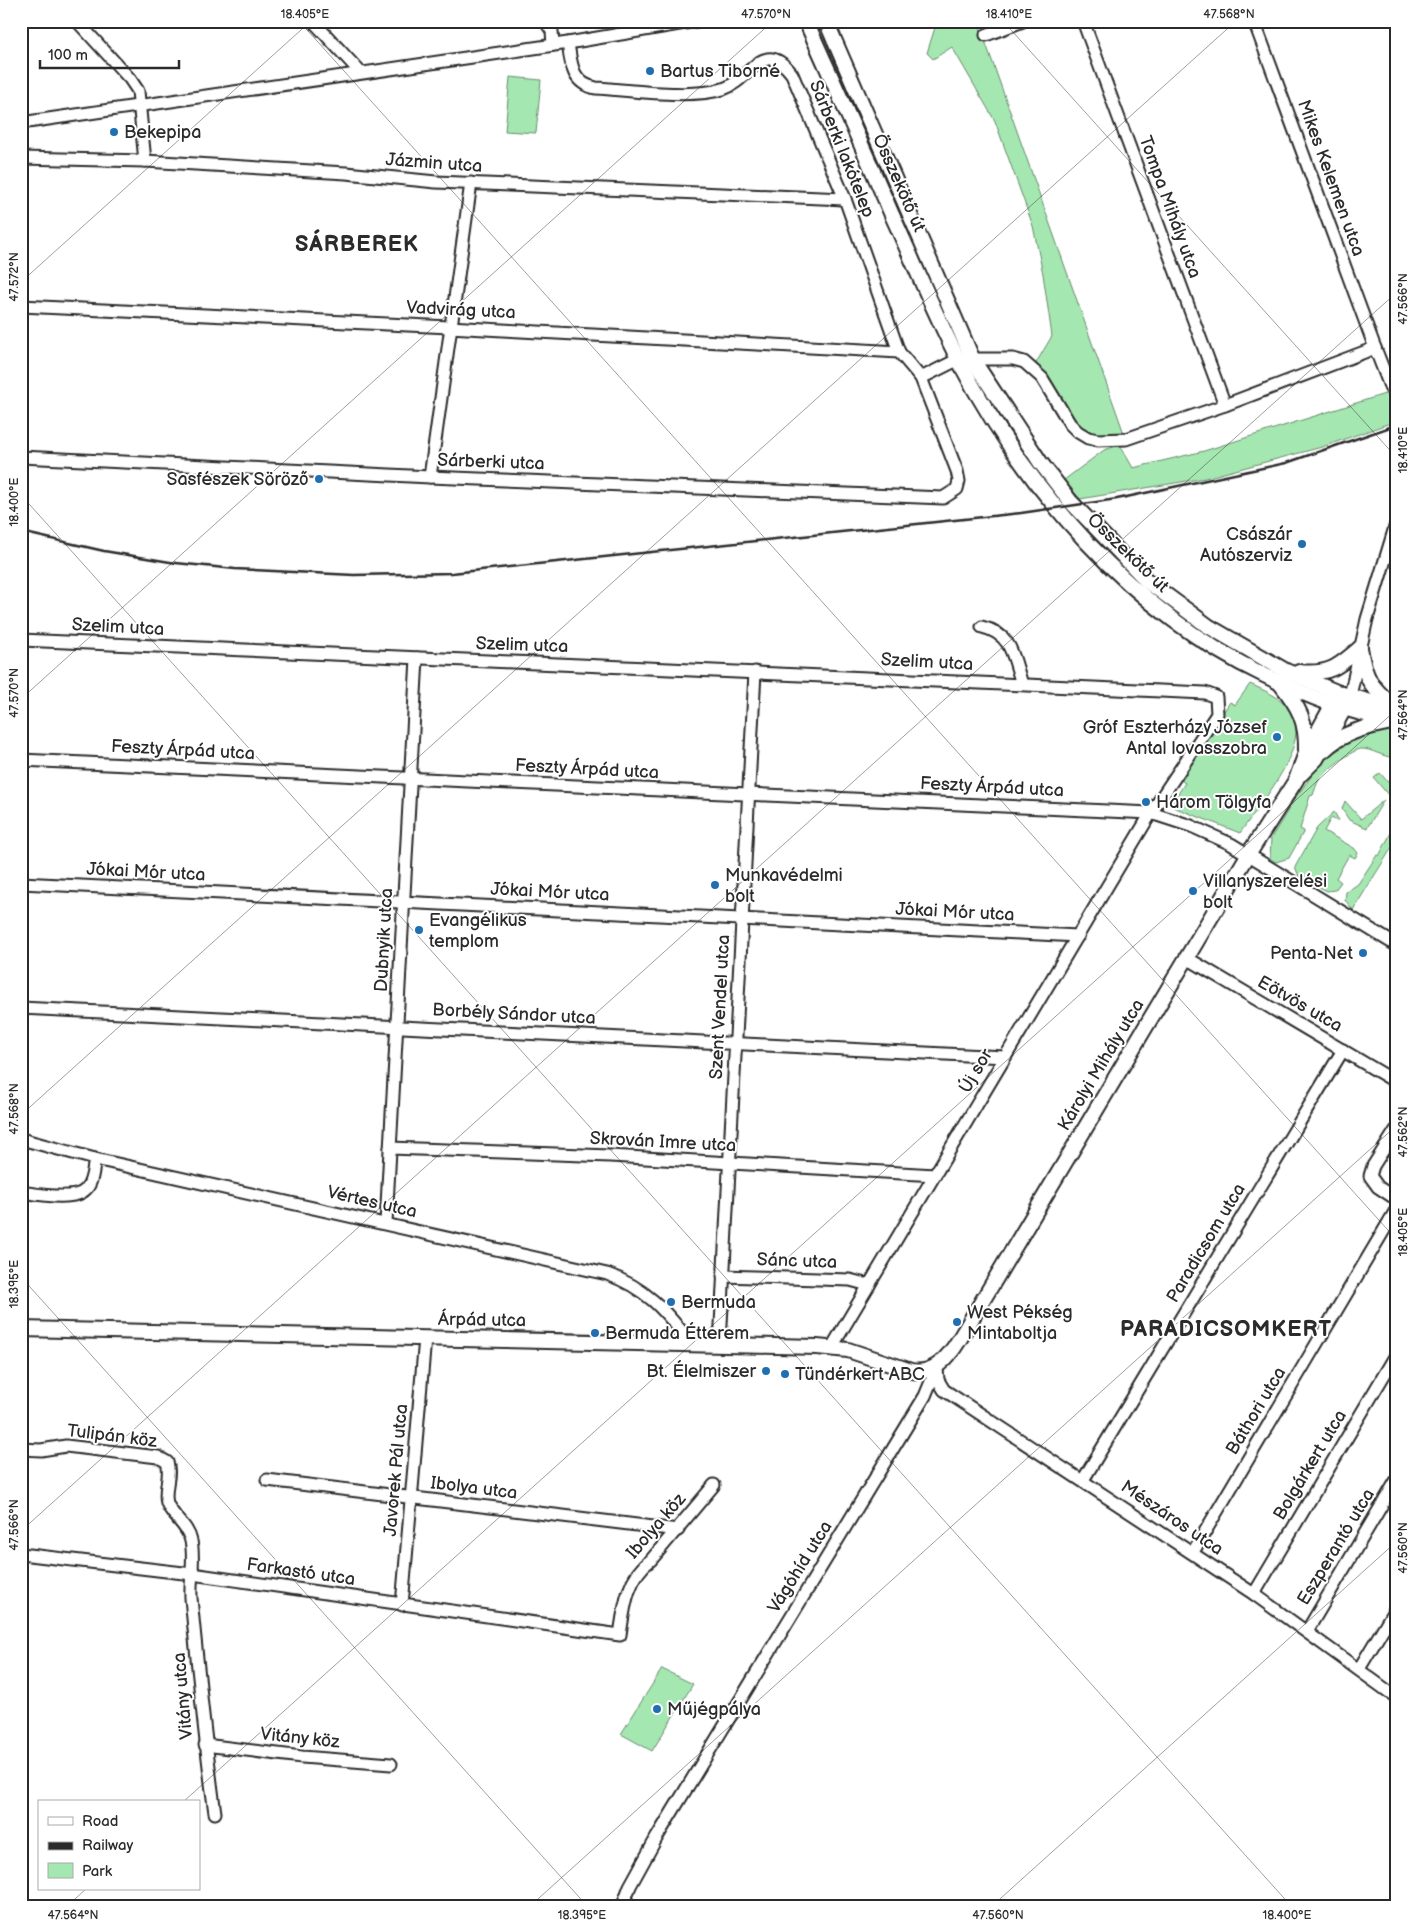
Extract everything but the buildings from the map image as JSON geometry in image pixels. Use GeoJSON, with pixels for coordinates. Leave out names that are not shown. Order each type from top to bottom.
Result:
{"type":"FeatureCollection","features":[{"type":"Feature","properties":{"kind":"street"},"geometry":{"type":"LineString","coordinates":[[77,21],[135,85],[140,106],[145,161]]}},
{"type":"Feature","properties":{"kind":"street"},"geometry":{"type":"LineString","coordinates":[[313,21],[360,72]]}},
{"type":"Feature","properties":{"kind":"street"},"geometry":{"type":"LineString","coordinates":[[545,21],[552,31],[553,45]]}},
{"type":"Feature","properties":{"kind":"street"},"geometry":{"type":"LineString","coordinates":[[21,123],[553,45],[653,25],[697,21]]}},
{"type":"Feature","properties":{"kind":"street","name":"Összekötő út"},"geometry":{"type":"LineString","coordinates":[[806,21],[959,359],[984,403],[1036,481],[1083,538],[1118,574],[1153,604],[1215,650],[1342,700]]}},
{"type":"Feature","properties":{"kind":"street","name":"Összekötő út"},"geometry":{"type":"LineString","coordinates":[[826,21],[973,360],[1052,478],[1070,501],[1121,556],[1174,604],[1283,677]]}},
{"type":"Feature","properties":{"kind":"street"},"geometry":{"type":"LineString","coordinates":[[986,35],[1022,21]]}},
{"type":"Feature","properties":{"kind":"street","name":"Tompa Mihály utca"},"geometry":{"type":"LineString","coordinates":[[1083,21],[1225,405]]}},
{"type":"Feature","properties":{"kind":"street","name":"Mikes Kelemen utca"},"geometry":{"type":"LineString","coordinates":[[1254,21],[1375,348],[1391,389],[1396,392]]}},
{"type":"Feature","properties":{"kind":"street","name":"Sárberki lakótelep"},"geometry":{"type":"LineString","coordinates":[[568,42],[572,68],[576,77],[588,87],[694,93],[715,91],[730,87],[756,63],[772,58],[780,61],[792,74],[845,199],[899,352],[921,378],[957,471],[959,481],[957,489]]}},
{"type":"Feature","properties":{"kind":"street","name":"Jázmin utca"},"geometry":{"type":"LineString","coordinates":[[21,158],[145,161],[470,184],[845,199]]}},
{"type":"Feature","properties":{"kind":"street"},"geometry":{"type":"LineString","coordinates":[[430,477],[470,184]]}},
{"type":"Feature","properties":{"kind":"street","name":"Vadvirág utca"},"geometry":{"type":"LineString","coordinates":[[21,306],[899,352]]}},
{"type":"Feature","properties":{"kind":"street"},"geometry":{"type":"LineString","coordinates":[[921,378],[959,359],[1013,359],[1024,362],[1042,378],[1070,424],[1088,438],[1126,439],[1181,418],[1225,405],[1375,348]]}},
{"type":"Feature","properties":{"kind":"street","name":"Sárberki utca"},"geometry":{"type":"LineString","coordinates":[[21,457],[430,477],[943,498],[957,489]]}},
{"type":"Feature","properties":{"kind":"street"},"geometry":{"type":"LineString","coordinates":[[1342,700],[1360,648],[1396,524]]}},
{"type":"Feature","properties":{"kind":"street"},"geometry":{"type":"LineString","coordinates":[[982,627],[995,630],[1009,644],[1022,684]]}},
{"type":"Feature","properties":{"kind":"street","name":"Szelim utca"},"geometry":{"type":"LineString","coordinates":[[21,640],[1022,684],[1206,693],[1216,697]]}},
{"type":"Feature","properties":{"kind":"street"},"geometry":{"type":"LineString","coordinates":[[1360,648],[1329,671],[1318,674],[1283,677],[1305,722],[1311,756],[1354,731],[1396,721]]}},
{"type":"Feature","properties":{"kind":"street"},"geometry":{"type":"LineString","coordinates":[[1360,648],[1368,681],[1373,688],[1396,708]]}},
{"type":"Feature","properties":{"kind":"street","name":"Dubnyik utca"},"geometry":{"type":"LineString","coordinates":[[386,1223],[417,658]]}},
{"type":"Feature","properties":{"kind":"street","name":"Szent Vendel utca"},"geometry":{"type":"LineString","coordinates":[[720,1344],[755,672]]}},
{"type":"Feature","properties":{"kind":"street","name":"Új sor"},"geometry":{"type":"LineString","coordinates":[[832,1347],[1151,813],[1217,714],[1216,697]]}},
{"type":"Feature","properties":{"kind":"street"},"geometry":{"type":"LineString","coordinates":[[1342,700],[1396,708]]}},
{"type":"Feature","properties":{"kind":"street"},"geometry":{"type":"LineString","coordinates":[[1342,700],[1396,721]]}},
{"type":"Feature","properties":{"kind":"street","name":"Károlyi Mihály utca"},"geometry":{"type":"LineString","coordinates":[[936,1367],[950,1355],[1248,855],[1311,756],[1342,700]]}},
{"type":"Feature","properties":{"kind":"street","name":"Feszty Árpád utca"},"geometry":{"type":"LineString","coordinates":[[21,760],[1151,813],[1214,835],[1396,945]]}},
{"type":"Feature","properties":{"kind":"street","name":"Jókai Mór utca"},"geometry":{"type":"LineString","coordinates":[[21,883],[1078,936]]}},
{"type":"Feature","properties":{"kind":"street","name":"Eötvös utca"},"geometry":{"type":"LineString","coordinates":[[1187,958],[1396,1082]]}},
{"type":"Feature","properties":{"kind":"street","name":"Borbély Sándor utca"},"geometry":{"type":"LineString","coordinates":[[21,1008],[735,1042],[1005,1057]]}},
{"type":"Feature","properties":{"kind":"street","name":"Paradicsom utca"},"geometry":{"type":"LineString","coordinates":[[1083,1480],[1343,1050]]}},
{"type":"Feature","properties":{"kind":"street"},"geometry":{"type":"LineString","coordinates":[[1396,1130],[1373,1166],[1370,1176],[1378,1187],[1396,1199]]}},
{"type":"Feature","properties":{"kind":"street","name":"Vértes utca"},"geometry":{"type":"LineString","coordinates":[[21,1139],[95,1159],[607,1274],[624,1280],[644,1291],[661,1307],[691,1343]]}},
{"type":"Feature","properties":{"kind":"street","name":"Skrován Imre utca"},"geometry":{"type":"LineString","coordinates":[[390,1148],[729,1163],[935,1175]]}},
{"type":"Feature","properties":{"kind":"street"},"geometry":{"type":"LineString","coordinates":[[21,1192],[58,1196],[80,1194],[90,1182],[95,1159]]}},
{"type":"Feature","properties":{"kind":"street","name":"Báthori utca"},"geometry":{"type":"LineString","coordinates":[[1192,1552],[1396,1210]]}},
{"type":"Feature","properties":{"kind":"street","name":"Sánc utca"},"geometry":{"type":"LineString","coordinates":[[723,1276],[850,1280],[869,1285]]}},
{"type":"Feature","properties":{"kind":"street","name":"Árpád utca"},"geometry":{"type":"LineString","coordinates":[[21,1329],[832,1347],[920,1373],[936,1367]]}},
{"type":"Feature","properties":{"kind":"street","name":"Javorek Pál utca"},"geometry":{"type":"LineString","coordinates":[[402,1605],[425,1338]]}},
{"type":"Feature","properties":{"kind":"street","name":"Bolgárkert utca"},"geometry":{"type":"LineString","coordinates":[[1254,1594],[1396,1355]]}},
{"type":"Feature","properties":{"kind":"street","name":"Mészáros utca"},"geometry":{"type":"LineString","coordinates":[[936,1367],[938,1380],[944,1390],[1254,1594],[1359,1669],[1396,1698]]}},
{"type":"Feature","properties":{"kind":"street","name":"Vágóhíd utca"},"geometry":{"type":"LineString","coordinates":[[624,1902],[630,1886],[688,1783],[925,1396],[936,1367]]}},
{"type":"Feature","properties":{"kind":"street","name":"Tulipán köz"},"geometry":{"type":"LineString","coordinates":[[21,1449],[42,1450],[66,1446],[158,1457],[167,1462],[170,1470],[166,1493],[167,1502],[189,1533],[192,1574]]}},
{"type":"Feature","properties":{"kind":"street","name":"Ibolya utca"},"geometry":{"type":"LineString","coordinates":[[267,1480],[678,1530]]}},
{"type":"Feature","properties":{"kind":"street","name":"Eszperantó utca"},"geometry":{"type":"LineString","coordinates":[[1307,1631],[1396,1481]]}},
{"type":"Feature","properties":{"kind":"street","name":"Ibolya köz"},"geometry":{"type":"LineString","coordinates":[[574,1628],[620,1635],[624,1604],[639,1568],[651,1560],[714,1486]]}},
{"type":"Feature","properties":{"kind":"street","name":"Farkastó utca"},"geometry":{"type":"LineString","coordinates":[[21,1554],[192,1574],[574,1628]]}},
{"type":"Feature","properties":{"kind":"street","name":"Vitány utca"},"geometry":{"type":"LineString","coordinates":[[192,1574],[191,1592],[205,1745],[215,1813]]}},
{"type":"Feature","properties":{"kind":"street"},"geometry":{"type":"LineString","coordinates":[[1359,1669],[1396,1607]]}},
{"type":"Feature","properties":{"kind":"street","name":"Vitány köz"},"geometry":{"type":"LineString","coordinates":[[205,1745],[302,1757],[391,1764]]}},
{"type":"Feature","properties":{"kind":"green space"},"geometry":{"type":"Polygon","coordinates":[[[937,21],[978,21],[1126,439],[1088,438],[1033,368],[1052,336],[1043,274],[1033,226],[995,121],[952,47],[933,59],[927,53],[937,21]]]}},
{"type":"Feature","properties":{"kind":"green space"},"geometry":{"type":"Polygon","coordinates":[[[510,77],[541,80],[536,133],[505,131],[510,77]]]}},
{"type":"Feature","properties":{"kind":"green space"},"geometry":{"type":"Polygon","coordinates":[[[1388,393],[1390,399],[1396,397],[1396,421],[1322,447],[1205,478],[1080,499],[1064,480],[1104,450],[1120,445],[1133,468],[1204,451],[1388,393]]]}},
{"type":"Feature","properties":{"kind":"green space"},"geometry":{"type":"Polygon","coordinates":[[[1250,684],[1276,697],[1289,708],[1295,722],[1295,738],[1290,755],[1271,791],[1240,833],[1173,807],[1172,803],[1185,783],[1179,779],[1230,702],[1235,705],[1250,684]]]}},
{"type":"Feature","properties":{"kind":"green space"},"geometry":{"type":"Polygon","coordinates":[[[1396,727],[1396,758],[1362,749],[1346,756],[1333,766],[1322,776],[1313,795],[1310,796],[1300,829],[1304,831],[1289,858],[1276,862],[1270,859],[1271,838],[1296,797],[1330,751],[1350,738],[1396,727]]]}},
{"type":"Feature","properties":{"kind":"green space"},"geometry":{"type":"Polygon","coordinates":[[[1380,773],[1393,788],[1389,796],[1374,778],[1380,773]]]}},
{"type":"Feature","properties":{"kind":"green space"},"geometry":{"type":"Polygon","coordinates":[[[1384,800],[1367,828],[1349,820],[1342,809],[1345,801],[1361,819],[1384,800]]]}},
{"type":"Feature","properties":{"kind":"green space"},"geometry":{"type":"Polygon","coordinates":[[[1334,812],[1338,819],[1337,821],[1331,818],[1324,831],[1354,848],[1358,853],[1355,858],[1349,855],[1336,878],[1341,882],[1335,890],[1327,891],[1299,876],[1295,867],[1317,828],[1334,812]]]}},
{"type":"Feature","properties":{"kind":"green space"},"geometry":{"type":"Polygon","coordinates":[[[1396,823],[1396,841],[1353,910],[1345,900],[1346,892],[1358,884],[1377,855],[1379,856],[1396,823]]]}},
{"type":"Feature","properties":{"kind":"green space","name":"Műjégpálya"},"geometry":{"type":"Polygon","coordinates":[[[662,1669],[693,1684],[652,1751],[621,1734],[662,1669]]]}},
{"type":"Feature","properties":{"kind":"railway"},"geometry":{"type":"LineString","coordinates":[[21,532],[104,551],[176,563],[235,569],[354,575],[452,573],[1021,513],[1117,499],[1286,463],[1396,425]]}},
{"type":"Feature","properties":{"kind":"place","name":"Bartus Tiborné"},"geometry":{"type":"Point","coordinates":[650,71]}},
{"type":"Feature","properties":{"kind":"place","name":"Bekepipa"},"geometry":{"type":"Point","coordinates":[114,132]}},
{"type":"Feature","properties":{"kind":"place","name":"Sasfészek Söröző"},"geometry":{"type":"Point","coordinates":[319,479]}},
{"type":"Feature","properties":{"kind":"place","name":"Császár Autószerviz"},"geometry":{"type":"Point","coordinates":[1302,544]}},
{"type":"Feature","properties":{"kind":"place","name":"Gróf Eszterházy József Antal lovasszobra"},"geometry":{"type":"Point","coordinates":[1277,737]}},
{"type":"Feature","properties":{"kind":"place","name":"Három Tölgyfa"},"geometry":{"type":"Point","coordinates":[1146,802]}},
{"type":"Feature","properties":{"kind":"place","name":"Munkavédelmi bolt"},"geometry":{"type":"Point","coordinates":[715,885]}},
{"type":"Feature","properties":{"kind":"place","name":"Villanyszerelési bolt"},"geometry":{"type":"Point","coordinates":[1193,891]}},
{"type":"Feature","properties":{"kind":"place","name":"Evangélikus templom"},"geometry":{"type":"Point","coordinates":[419,930]}},
{"type":"Feature","properties":{"kind":"place","name":"Penta-Net"},"geometry":{"type":"Point","coordinates":[1363,953]}},
{"type":"Feature","properties":{"kind":"place","name":"Bermuda"},"geometry":{"type":"Point","coordinates":[671,1302]}},
{"type":"Feature","properties":{"kind":"place","name":"West Pékség Mintaboltja"},"geometry":{"type":"Point","coordinates":[957,1322]}},
{"type":"Feature","properties":{"kind":"place","name":"Bermuda Étterem"},"geometry":{"type":"Point","coordinates":[595,1333]}},
{"type":"Feature","properties":{"kind":"place","name":"Bt. Élelmiszer"},"geometry":{"type":"Point","coordinates":[766,1371]}},
{"type":"Feature","properties":{"kind":"place","name":"Tündérkert ABC"},"geometry":{"type":"Point","coordinates":[785,1374]}},
{"type":"Feature","properties":{"kind":"place","name":"Műjégpálya"},"geometry":{"type":"Point","coordinates":[657,1709]}},
{"type":"Feature","properties":{"kind":"district","name":"SÁRBEREK"},"geometry":{"type":"Point","coordinates":[357,244]}},
{"type":"Feature","properties":{"kind":"district","name":"PARADICSOMKERT"},"geometry":{"type":"Point","coordinates":[1226,1329]}}]}
